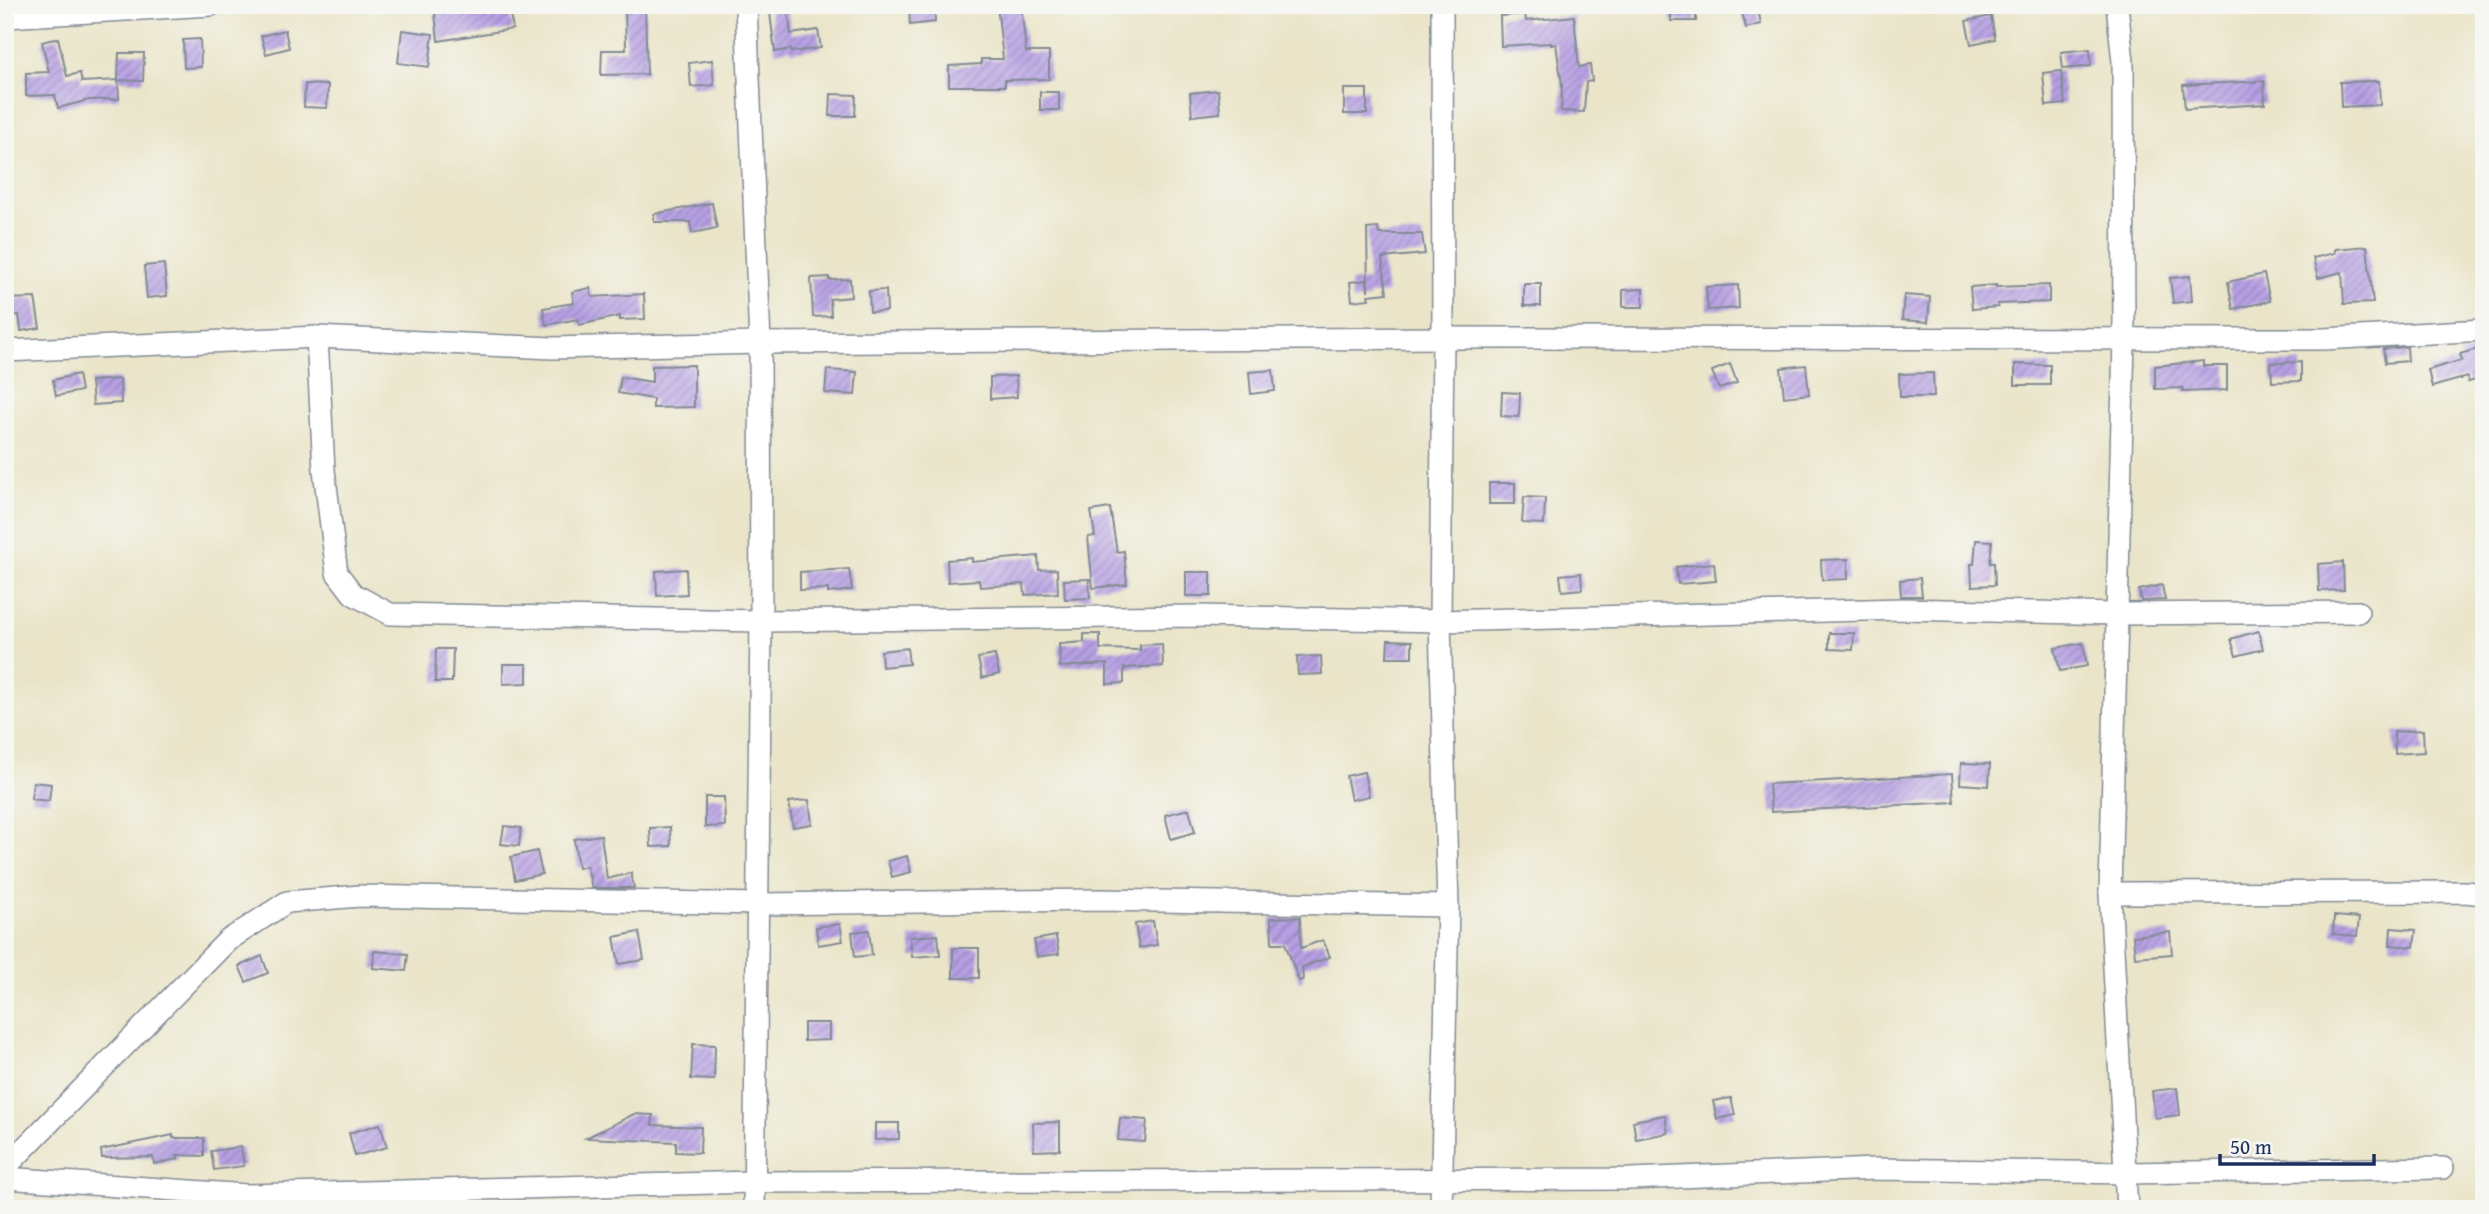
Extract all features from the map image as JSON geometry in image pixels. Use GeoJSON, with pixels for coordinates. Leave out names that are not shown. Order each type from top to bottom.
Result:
{"type":"FeatureCollection","features":[{"type":"Feature","properties":{"kind":"street"},"geometry":{"type":"LineString","coordinates":[[5,17],[211,5]]}},
{"type":"Feature","properties":{"kind":"street"},"geometry":{"type":"LineString","coordinates":[[746,5],[760,343],[761,621],[754,1209]]}},
{"type":"Feature","properties":{"kind":"street"},"geometry":{"type":"LineString","coordinates":[[1441,5],[1443,338],[1440,621],[1448,906],[1441,1209]]}},
{"type":"Feature","properties":{"kind":"street"},"geometry":{"type":"LineString","coordinates":[[2117,5],[2123,62],[2123,339],[2110,892],[2127,1209]]}},
{"type":"Feature","properties":{"kind":"street"},"geometry":{"type":"LineString","coordinates":[[5,351],[317,337],[552,348],[760,343],[1443,338],[2323,339],[2484,330]]}},
{"type":"Feature","properties":{"kind":"street"},"geometry":{"type":"LineString","coordinates":[[317,337],[324,470],[337,573],[353,594],[390,614],[761,621],[1198,616],[1440,621],[1903,610],[2116,614],[2358,612]]}},
{"type":"Feature","properties":{"kind":"street"},"geometry":{"type":"LineString","coordinates":[[2110,892],[2465,891],[2484,894]]}},
{"type":"Feature","properties":{"kind":"street"},"geometry":{"type":"LineString","coordinates":[[5,1168],[227,941],[287,902],[360,896],[759,904],[1098,900],[1448,906]]}},
{"type":"Feature","properties":{"kind":"street"},"geometry":{"type":"LineString","coordinates":[[5,1178],[247,1195],[754,1182],[1631,1179],[1876,1169],[2127,1173],[2444,1168]]}},
{"type":"Feature","properties":{"kind":"building"},"geometry":{"type":"Polygon","coordinates":[[[486,5],[508,5],[513,29],[438,41],[435,13],[486,5]]]}},
{"type":"Feature","properties":{"kind":"building"},"geometry":{"type":"Polygon","coordinates":[[[625,5],[645,5],[647,74],[601,75],[602,50],[626,50],[625,5]]]}},
{"type":"Feature","properties":{"kind":"building"},"geometry":{"type":"Polygon","coordinates":[[[769,5],[787,5],[791,34],[818,30],[821,48],[775,52],[769,5]]]}},
{"type":"Feature","properties":{"kind":"building"},"geometry":{"type":"Polygon","coordinates":[[[934,5],[935,22],[910,25],[909,6],[934,5]]]}},
{"type":"Feature","properties":{"kind":"building"},"geometry":{"type":"Polygon","coordinates":[[[997,5],[1021,5],[1026,52],[1049,52],[1049,79],[1005,80],[1005,86],[949,86],[949,66],[981,64],[981,59],[1003,59],[997,5]]]}},
{"type":"Feature","properties":{"kind":"building"},"geometry":{"type":"Polygon","coordinates":[[[1671,5],[1696,5],[1696,21],[1671,21],[1671,5]]]}},
{"type":"Feature","properties":{"kind":"building"},"geometry":{"type":"Polygon","coordinates":[[[1758,9],[1761,24],[1746,28],[1742,13],[1758,9]]]}},
{"type":"Feature","properties":{"kind":"building"},"geometry":{"type":"Polygon","coordinates":[[[1525,14],[1526,21],[1574,16],[1579,67],[1590,65],[1592,81],[1586,82],[1584,112],[1561,111],[1562,85],[1556,44],[1501,46],[1500,16],[1525,14]]]}},
{"type":"Feature","properties":{"kind":"building"},"geometry":{"type":"Polygon","coordinates":[[[1991,16],[1995,39],[1971,44],[1966,21],[1991,16]]]}},
{"type":"Feature","properties":{"kind":"building"},"geometry":{"type":"Polygon","coordinates":[[[285,30],[289,48],[266,54],[261,36],[285,30]]]}},
{"type":"Feature","properties":{"kind":"building"},"geometry":{"type":"Polygon","coordinates":[[[402,30],[433,34],[429,67],[398,63],[402,30]]]}},
{"type":"Feature","properties":{"kind":"building"},"geometry":{"type":"Polygon","coordinates":[[[58,38],[67,76],[80,73],[82,82],[118,80],[119,99],[89,100],[58,108],[55,95],[26,96],[26,73],[49,72],[42,42],[58,38]]]}},
{"type":"Feature","properties":{"kind":"building"},"geometry":{"type":"Polygon","coordinates":[[[200,39],[201,67],[184,68],[183,40],[200,39]]]}},
{"type":"Feature","properties":{"kind":"building"},"geometry":{"type":"Polygon","coordinates":[[[2090,49],[2091,66],[2063,69],[2061,52],[2090,49]]]}},
{"type":"Feature","properties":{"kind":"building"},"geometry":{"type":"Polygon","coordinates":[[[119,53],[144,53],[143,81],[118,80],[119,53]]]}},
{"type":"Feature","properties":{"kind":"building"},"geometry":{"type":"Polygon","coordinates":[[[712,60],[714,85],[691,87],[689,63],[712,60]]]}},
{"type":"Feature","properties":{"kind":"building"},"geometry":{"type":"Polygon","coordinates":[[[2061,71],[2065,104],[2046,106],[2043,73],[2061,71]]]}},
{"type":"Feature","properties":{"kind":"building"},"geometry":{"type":"Polygon","coordinates":[[[2264,81],[2265,104],[2185,109],[2183,85],[2264,81]]]}},
{"type":"Feature","properties":{"kind":"building"},"geometry":{"type":"Polygon","coordinates":[[[2379,81],[2380,105],[2341,107],[2340,82],[2379,81]]]}},
{"type":"Feature","properties":{"kind":"building"},"geometry":{"type":"Polygon","coordinates":[[[305,84],[328,85],[327,108],[304,107],[305,84]]]}},
{"type":"Feature","properties":{"kind":"building"},"geometry":{"type":"Polygon","coordinates":[[[1344,89],[1367,89],[1367,114],[1344,114],[1344,89]]]}},
{"type":"Feature","properties":{"kind":"building"},"geometry":{"type":"Polygon","coordinates":[[[1218,90],[1220,113],[1192,116],[1190,93],[1218,90]]]}},
{"type":"Feature","properties":{"kind":"building"},"geometry":{"type":"Polygon","coordinates":[[[1040,92],[1059,92],[1059,110],[1040,110],[1040,92]]]}},
{"type":"Feature","properties":{"kind":"building"},"geometry":{"type":"Polygon","coordinates":[[[831,94],[856,95],[855,116],[830,116],[831,94]]]}},
{"type":"Feature","properties":{"kind":"building"},"geometry":{"type":"Polygon","coordinates":[[[712,203],[717,228],[692,233],[690,222],[654,222],[654,214],[712,203]]]}},
{"type":"Feature","properties":{"kind":"building"},"geometry":{"type":"Polygon","coordinates":[[[1378,228],[1379,234],[1422,234],[1425,254],[1382,258],[1387,293],[1368,295],[1369,299],[1352,301],[1350,282],[1367,280],[1368,291],[1367,229],[1378,228]]]}},
{"type":"Feature","properties":{"kind":"building"},"geometry":{"type":"Polygon","coordinates":[[[2367,246],[2373,303],[2344,304],[2342,272],[2318,278],[2313,258],[2335,253],[2335,249],[2367,246]]]}},
{"type":"Feature","properties":{"kind":"building"},"geometry":{"type":"Polygon","coordinates":[[[164,264],[167,296],[147,298],[144,266],[164,264]]]}},
{"type":"Feature","properties":{"kind":"building"},"geometry":{"type":"Polygon","coordinates":[[[2264,274],[2270,301],[2233,309],[2228,282],[2264,274]]]}},
{"type":"Feature","properties":{"kind":"building"},"geometry":{"type":"Polygon","coordinates":[[[2190,276],[2192,301],[2173,303],[2170,278],[2190,276]]]}},
{"type":"Feature","properties":{"kind":"building"},"geometry":{"type":"Polygon","coordinates":[[[829,277],[829,280],[850,279],[851,297],[830,299],[831,316],[813,317],[811,278],[829,277]]]}},
{"type":"Feature","properties":{"kind":"building"},"geometry":{"type":"Polygon","coordinates":[[[1524,284],[1541,284],[1541,306],[1524,306],[1524,284]]]}},
{"type":"Feature","properties":{"kind":"building"},"geometry":{"type":"Polygon","coordinates":[[[1738,285],[1739,308],[1708,310],[1706,287],[1738,285]]]}},
{"type":"Feature","properties":{"kind":"building"},"geometry":{"type":"Polygon","coordinates":[[[2049,285],[2049,302],[1998,304],[1998,307],[1972,309],[1970,287],[2049,285]]]}},
{"type":"Feature","properties":{"kind":"building"},"geometry":{"type":"Polygon","coordinates":[[[590,288],[592,297],[644,294],[645,319],[620,320],[620,316],[579,325],[578,319],[546,325],[543,308],[574,303],[572,292],[590,288]]]}},
{"type":"Feature","properties":{"kind":"building"},"geometry":{"type":"Polygon","coordinates":[[[1643,289],[1643,307],[1623,307],[1623,290],[1643,289]]]}},
{"type":"Feature","properties":{"kind":"building"},"geometry":{"type":"Polygon","coordinates":[[[886,290],[887,311],[870,312],[869,291],[886,290]]]}},
{"type":"Feature","properties":{"kind":"building"},"geometry":{"type":"Polygon","coordinates":[[[1904,295],[1930,297],[1928,322],[1902,320],[1904,295]]]}},
{"type":"Feature","properties":{"kind":"building"},"geometry":{"type":"Polygon","coordinates":[[[35,298],[40,328],[21,331],[19,315],[5,316],[5,299],[35,298]]]}},
{"type":"Feature","properties":{"kind":"building"},"geometry":{"type":"Polygon","coordinates":[[[2407,347],[2408,361],[2385,363],[2383,349],[2407,347]]]}},
{"type":"Feature","properties":{"kind":"building"},"geometry":{"type":"Polygon","coordinates":[[[2484,347],[2484,378],[2468,382],[2467,377],[2432,387],[2428,370],[2462,360],[2460,354],[2484,347]]]}},
{"type":"Feature","properties":{"kind":"building"},"geometry":{"type":"Polygon","coordinates":[[[2203,361],[2203,366],[2227,366],[2227,390],[2183,392],[2183,388],[2155,389],[2155,366],[2203,361]]]}},
{"type":"Feature","properties":{"kind":"building"},"geometry":{"type":"Polygon","coordinates":[[[2301,362],[2301,381],[2272,382],[2271,363],[2301,362]]]}},
{"type":"Feature","properties":{"kind":"building"},"geometry":{"type":"Polygon","coordinates":[[[1730,364],[1737,383],[1719,389],[1712,371],[1730,364]]]}},
{"type":"Feature","properties":{"kind":"building"},"geometry":{"type":"Polygon","coordinates":[[[2015,364],[2050,365],[2050,385],[2015,385],[2015,364]]]}},
{"type":"Feature","properties":{"kind":"building"},"geometry":{"type":"Polygon","coordinates":[[[694,365],[694,407],[653,408],[653,399],[618,393],[621,377],[652,382],[652,366],[694,365]]]}},
{"type":"Feature","properties":{"kind":"building"},"geometry":{"type":"Polygon","coordinates":[[[1806,365],[1809,394],[1784,397],[1781,368],[1806,365]]]}},
{"type":"Feature","properties":{"kind":"building"},"geometry":{"type":"Polygon","coordinates":[[[827,370],[857,372],[855,395],[825,393],[827,370]]]}},
{"type":"Feature","properties":{"kind":"building"},"geometry":{"type":"Polygon","coordinates":[[[1273,370],[1275,391],[1251,394],[1249,372],[1273,370]]]}},
{"type":"Feature","properties":{"kind":"building"},"geometry":{"type":"Polygon","coordinates":[[[1933,373],[1934,397],[1900,397],[1899,374],[1933,373]]]}},
{"type":"Feature","properties":{"kind":"building"},"geometry":{"type":"Polygon","coordinates":[[[78,374],[81,391],[56,396],[53,380],[78,374]]]}},
{"type":"Feature","properties":{"kind":"building"},"geometry":{"type":"Polygon","coordinates":[[[1016,376],[1017,397],[990,399],[990,377],[1016,376]]]}},
{"type":"Feature","properties":{"kind":"building"},"geometry":{"type":"Polygon","coordinates":[[[120,379],[121,403],[93,405],[91,381],[120,379]]]}},
{"type":"Feature","properties":{"kind":"building"},"geometry":{"type":"Polygon","coordinates":[[[1502,392],[1520,393],[1519,417],[1501,416],[1502,392]]]}},
{"type":"Feature","properties":{"kind":"building"},"geometry":{"type":"Polygon","coordinates":[[[1489,483],[1515,483],[1515,504],[1489,504],[1489,483]]]}},
{"type":"Feature","properties":{"kind":"building"},"geometry":{"type":"Polygon","coordinates":[[[1524,497],[1545,498],[1544,524],[1522,523],[1524,497]]]}},
{"type":"Feature","properties":{"kind":"building"},"geometry":{"type":"Polygon","coordinates":[[[1110,508],[1117,552],[1124,551],[1127,584],[1093,588],[1088,537],[1095,536],[1091,511],[1110,508]]]}},
{"type":"Feature","properties":{"kind":"building"},"geometry":{"type":"Polygon","coordinates":[[[1976,540],[1992,541],[1990,563],[1994,563],[1995,585],[1972,586],[1971,564],[1974,564],[1976,540]]]}},
{"type":"Feature","properties":{"kind":"building"},"geometry":{"type":"Polygon","coordinates":[[[1038,556],[1039,570],[1057,569],[1058,593],[1025,595],[1024,584],[980,587],[979,580],[948,582],[947,560],[972,558],[972,562],[1038,556]]]}},
{"type":"Feature","properties":{"kind":"building"},"geometry":{"type":"Polygon","coordinates":[[[1848,559],[1848,579],[1822,580],[1821,560],[1848,559]]]}},
{"type":"Feature","properties":{"kind":"building"},"geometry":{"type":"Polygon","coordinates":[[[2343,562],[2344,590],[2319,591],[2318,564],[2343,562]]]}},
{"type":"Feature","properties":{"kind":"building"},"geometry":{"type":"Polygon","coordinates":[[[1714,563],[1716,581],[1678,584],[1676,567],[1714,563]]]}},
{"type":"Feature","properties":{"kind":"building"},"geometry":{"type":"Polygon","coordinates":[[[686,569],[687,594],[657,596],[656,571],[686,569]]]}},
{"type":"Feature","properties":{"kind":"building"},"geometry":{"type":"Polygon","coordinates":[[[849,569],[852,590],[828,593],[828,589],[800,590],[800,572],[849,569]]]}},
{"type":"Feature","properties":{"kind":"building"},"geometry":{"type":"Polygon","coordinates":[[[1186,572],[1211,572],[1211,596],[1186,596],[1186,572]]]}},
{"type":"Feature","properties":{"kind":"building"},"geometry":{"type":"Polygon","coordinates":[[[1581,573],[1582,589],[1562,591],[1560,575],[1581,573]]]}},
{"type":"Feature","properties":{"kind":"building"},"geometry":{"type":"Polygon","coordinates":[[[1920,578],[1922,596],[1901,596],[1900,580],[1920,578]]]}},
{"type":"Feature","properties":{"kind":"building"},"geometry":{"type":"Polygon","coordinates":[[[1089,579],[1090,598],[1065,599],[1064,580],[1089,579]]]}},
{"type":"Feature","properties":{"kind":"building"},"geometry":{"type":"Polygon","coordinates":[[[2162,585],[2165,600],[2141,601],[2139,590],[2162,585]]]}},
{"type":"Feature","properties":{"kind":"building"},"geometry":{"type":"Polygon","coordinates":[[[2258,631],[2263,649],[2236,656],[2231,639],[2258,631]]]}},
{"type":"Feature","properties":{"kind":"building"},"geometry":{"type":"Polygon","coordinates":[[[1829,633],[1854,633],[1853,650],[1829,649],[1829,633]]]}},
{"type":"Feature","properties":{"kind":"building"},"geometry":{"type":"Polygon","coordinates":[[[1084,634],[1100,634],[1100,649],[1140,650],[1140,645],[1162,644],[1163,666],[1124,668],[1124,683],[1107,684],[1107,664],[1060,667],[1059,644],[1084,642],[1084,634]]]}},
{"type":"Feature","properties":{"kind":"building"},"geometry":{"type":"Polygon","coordinates":[[[1388,640],[1412,641],[1412,657],[1387,657],[1388,640]]]}},
{"type":"Feature","properties":{"kind":"building"},"geometry":{"type":"Polygon","coordinates":[[[2083,643],[2087,666],[2060,671],[2055,648],[2083,643]]]}},
{"type":"Feature","properties":{"kind":"building"},"geometry":{"type":"Polygon","coordinates":[[[907,648],[909,664],[882,667],[881,651],[907,648]]]}},
{"type":"Feature","properties":{"kind":"building"},"geometry":{"type":"Polygon","coordinates":[[[436,649],[453,649],[452,682],[435,682],[436,649]]]}},
{"type":"Feature","properties":{"kind":"building"},"geometry":{"type":"Polygon","coordinates":[[[995,655],[999,674],[982,678],[978,658],[995,655]]]}},
{"type":"Feature","properties":{"kind":"building"},"geometry":{"type":"Polygon","coordinates":[[[1321,656],[1322,674],[1298,675],[1297,657],[1321,656]]]}},
{"type":"Feature","properties":{"kind":"building"},"geometry":{"type":"Polygon","coordinates":[[[503,664],[527,664],[527,683],[503,684],[503,664]]]}},
{"type":"Feature","properties":{"kind":"building"},"geometry":{"type":"Polygon","coordinates":[[[2423,730],[2424,752],[2395,754],[2394,732],[2423,730]]]}},
{"type":"Feature","properties":{"kind":"building"},"geometry":{"type":"Polygon","coordinates":[[[1961,763],[1990,764],[1989,786],[1960,784],[1961,763]]]}},
{"type":"Feature","properties":{"kind":"building"},"geometry":{"type":"Polygon","coordinates":[[[1364,772],[1369,796],[1351,800],[1346,776],[1364,772]]]}},
{"type":"Feature","properties":{"kind":"building"},"geometry":{"type":"Polygon","coordinates":[[[1952,774],[1954,802],[1771,812],[1769,784],[1952,774]]]}},
{"type":"Feature","properties":{"kind":"building"},"geometry":{"type":"Polygon","coordinates":[[[33,782],[51,784],[49,801],[31,799],[33,782]]]}},
{"type":"Feature","properties":{"kind":"building"},"geometry":{"type":"Polygon","coordinates":[[[705,797],[724,797],[725,826],[705,827],[705,797]]]}},
{"type":"Feature","properties":{"kind":"building"},"geometry":{"type":"Polygon","coordinates":[[[809,800],[812,824],[793,827],[789,802],[809,800]]]}},
{"type":"Feature","properties":{"kind":"building"},"geometry":{"type":"Polygon","coordinates":[[[1189,809],[1195,832],[1171,839],[1165,815],[1189,809]]]}},
{"type":"Feature","properties":{"kind":"building"},"geometry":{"type":"Polygon","coordinates":[[[504,826],[521,828],[519,846],[501,844],[504,826]]]}},
{"type":"Feature","properties":{"kind":"building"},"geometry":{"type":"Polygon","coordinates":[[[670,827],[671,846],[651,847],[650,828],[670,827]]]}},
{"type":"Feature","properties":{"kind":"building"},"geometry":{"type":"Polygon","coordinates":[[[601,835],[607,879],[631,873],[634,888],[592,888],[587,866],[578,868],[574,839],[601,835]]]}},
{"type":"Feature","properties":{"kind":"building"},"geometry":{"type":"Polygon","coordinates":[[[537,851],[542,874],[515,880],[511,857],[537,851]]]}},
{"type":"Feature","properties":{"kind":"building"},"geometry":{"type":"Polygon","coordinates":[[[907,856],[911,872],[892,877],[888,861],[907,856]]]}},
{"type":"Feature","properties":{"kind":"building"},"geometry":{"type":"Polygon","coordinates":[[[2334,916],[2359,918],[2357,936],[2333,934],[2334,916]]]}},
{"type":"Feature","properties":{"kind":"building"},"geometry":{"type":"Polygon","coordinates":[[[1300,917],[1301,948],[1323,940],[1330,957],[1302,967],[1303,980],[1299,981],[1285,943],[1272,943],[1271,918],[1300,917]]]}},
{"type":"Feature","properties":{"kind":"building"},"geometry":{"type":"Polygon","coordinates":[[[1153,921],[1157,945],[1139,948],[1135,924],[1153,921]]]}},
{"type":"Feature","properties":{"kind":"building"},"geometry":{"type":"Polygon","coordinates":[[[840,924],[843,941],[818,945],[816,927],[840,924]]]}},
{"type":"Feature","properties":{"kind":"building"},"geometry":{"type":"Polygon","coordinates":[[[2391,928],[2416,930],[2414,947],[2390,945],[2391,928]]]}},
{"type":"Feature","properties":{"kind":"building"},"geometry":{"type":"Polygon","coordinates":[[[869,930],[872,955],[855,957],[852,932],[869,930]]]}},
{"type":"Feature","properties":{"kind":"building"},"geometry":{"type":"Polygon","coordinates":[[[639,932],[644,960],[619,964],[614,937],[639,932]]]}},
{"type":"Feature","properties":{"kind":"building"},"geometry":{"type":"Polygon","coordinates":[[[2170,932],[2172,954],[2135,957],[2133,936],[2170,932]]]}},
{"type":"Feature","properties":{"kind":"building"},"geometry":{"type":"Polygon","coordinates":[[[938,935],[940,955],[912,957],[910,937],[938,935]]]}},
{"type":"Feature","properties":{"kind":"building"},"geometry":{"type":"Polygon","coordinates":[[[1056,936],[1059,954],[1037,957],[1034,940],[1056,936]]]}},
{"type":"Feature","properties":{"kind":"building"},"geometry":{"type":"Polygon","coordinates":[[[953,948],[979,948],[979,978],[953,978],[953,948]]]}},
{"type":"Feature","properties":{"kind":"building"},"geometry":{"type":"Polygon","coordinates":[[[374,951],[408,954],[406,971],[373,968],[374,951]]]}},
{"type":"Feature","properties":{"kind":"building"},"geometry":{"type":"Polygon","coordinates":[[[262,956],[268,973],[246,982],[239,966],[262,956]]]}},
{"type":"Feature","properties":{"kind":"building"},"geometry":{"type":"Polygon","coordinates":[[[804,1023],[829,1023],[829,1040],[804,1041],[804,1023]]]}},
{"type":"Feature","properties":{"kind":"building"},"geometry":{"type":"Polygon","coordinates":[[[693,1044],[715,1045],[714,1080],[691,1079],[693,1044]]]}},
{"type":"Feature","properties":{"kind":"building"},"geometry":{"type":"Polygon","coordinates":[[[2177,1088],[2180,1115],[2155,1118],[2152,1091],[2177,1088]]]}},
{"type":"Feature","properties":{"kind":"building"},"geometry":{"type":"Polygon","coordinates":[[[1731,1098],[1735,1115],[1717,1119],[1713,1101],[1731,1098]]]}},
{"type":"Feature","properties":{"kind":"building"},"geometry":{"type":"Polygon","coordinates":[[[634,1114],[653,1115],[652,1125],[701,1127],[700,1153],[676,1152],[676,1142],[586,1138],[634,1114]]]}},
{"type":"Feature","properties":{"kind":"building"},"geometry":{"type":"Polygon","coordinates":[[[1665,1115],[1668,1133],[1636,1139],[1633,1121],[1665,1115]]]}},
{"type":"Feature","properties":{"kind":"building"},"geometry":{"type":"Polygon","coordinates":[[[1120,1118],[1147,1120],[1145,1142],[1118,1140],[1120,1118]]]}},
{"type":"Feature","properties":{"kind":"building"},"geometry":{"type":"Polygon","coordinates":[[[1060,1122],[1060,1150],[1034,1151],[1033,1123],[1060,1122]]]}},
{"type":"Feature","properties":{"kind":"building"},"geometry":{"type":"Polygon","coordinates":[[[875,1123],[899,1123],[899,1139],[875,1140],[875,1123]]]}},
{"type":"Feature","properties":{"kind":"building"},"geometry":{"type":"Polygon","coordinates":[[[380,1124],[387,1147],[355,1156],[349,1133],[380,1124]]]}},
{"type":"Feature","properties":{"kind":"building"},"geometry":{"type":"Polygon","coordinates":[[[173,1135],[173,1138],[204,1138],[204,1156],[177,1155],[178,1159],[154,1164],[153,1157],[102,1158],[101,1150],[173,1135]]]}},
{"type":"Feature","properties":{"kind":"building"},"geometry":{"type":"Polygon","coordinates":[[[241,1147],[244,1166],[214,1170],[211,1151],[241,1147]]]}}]}
